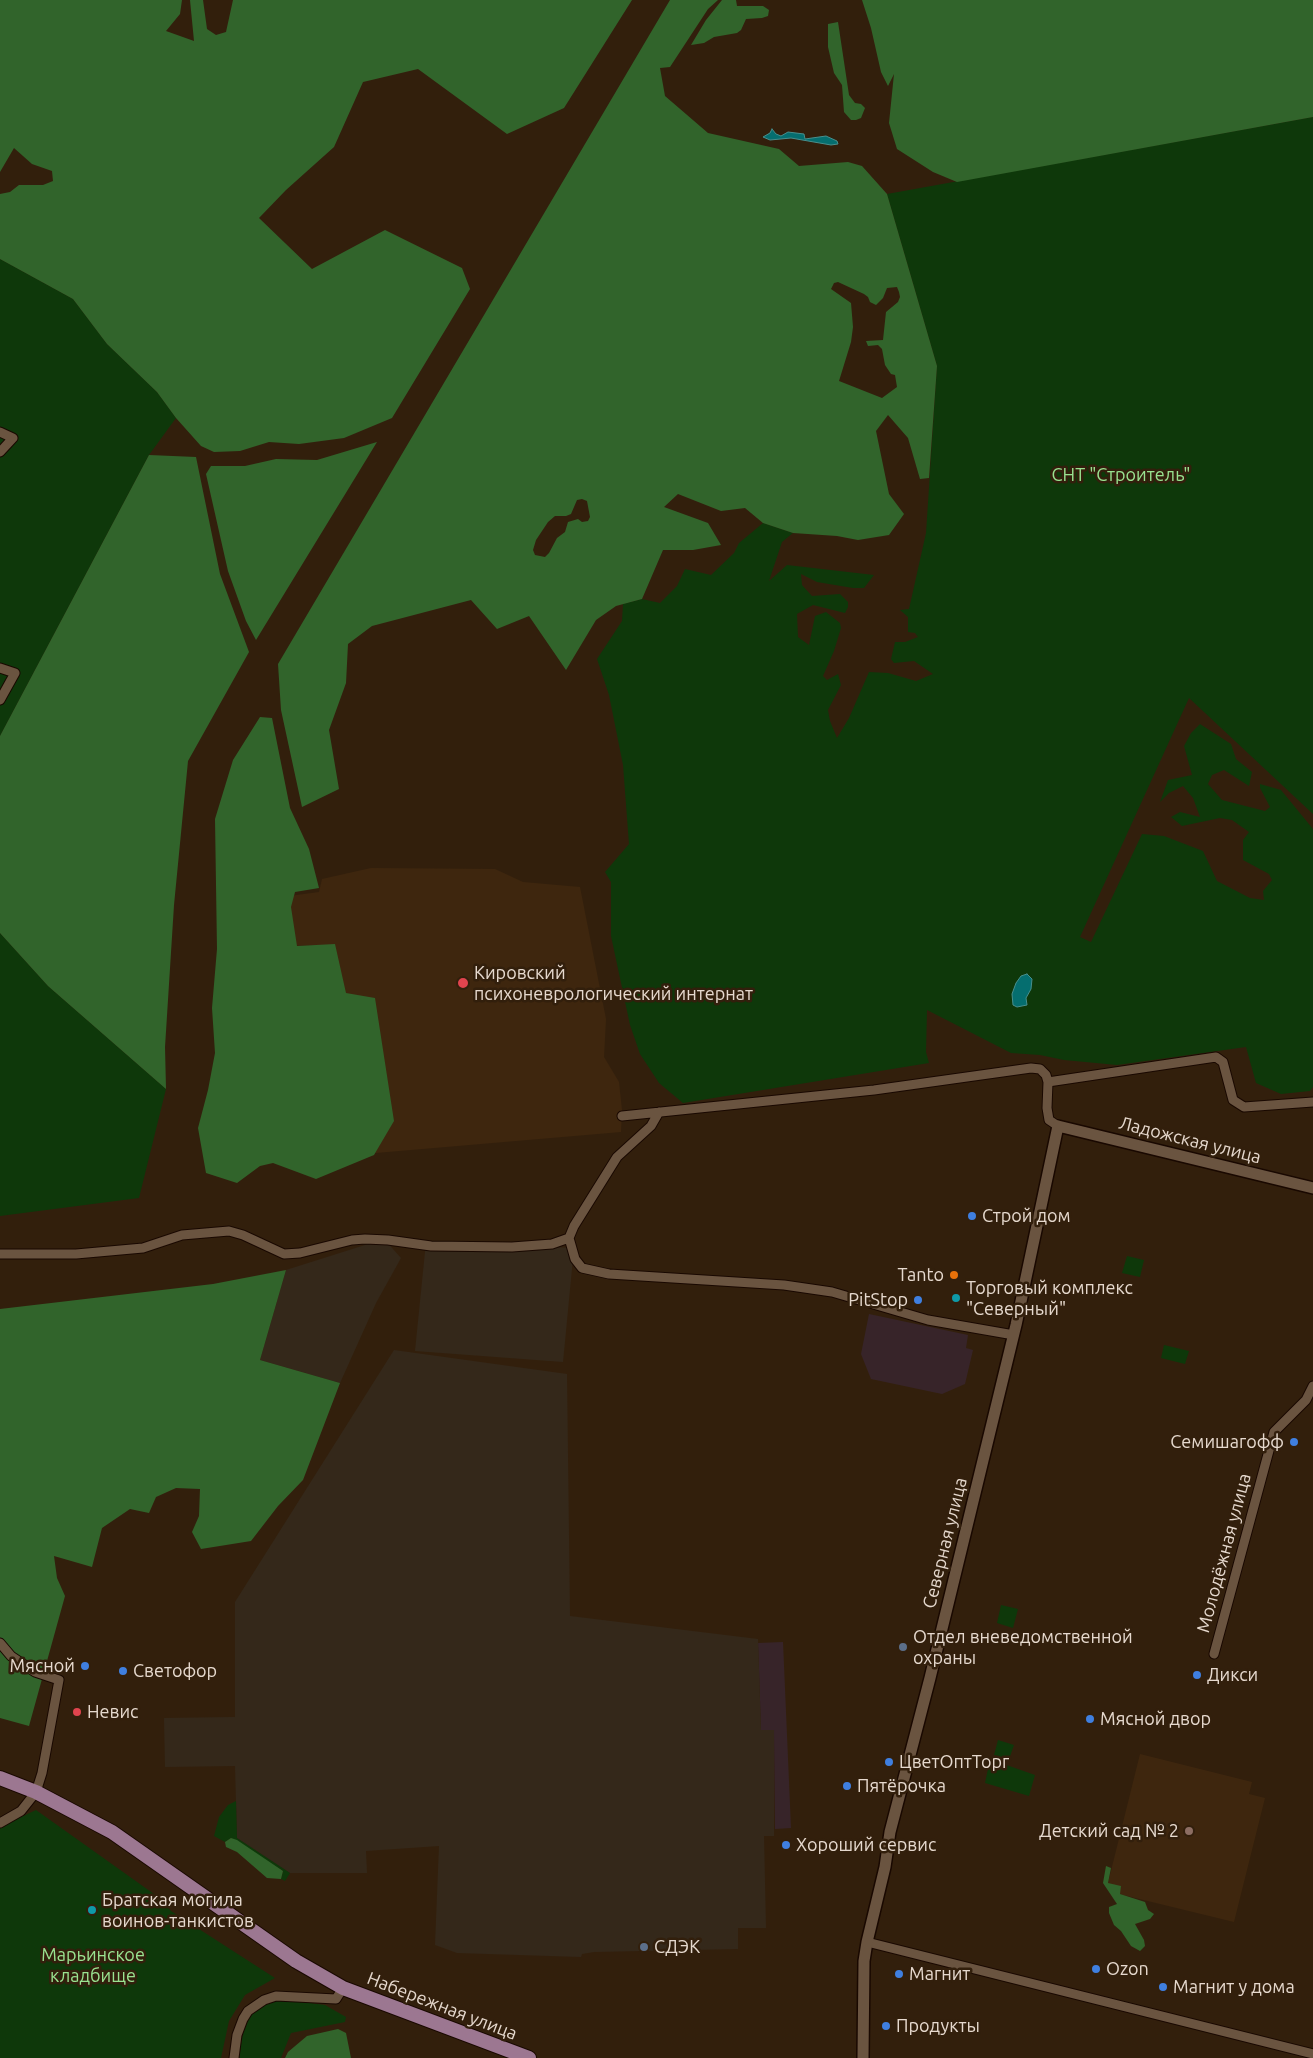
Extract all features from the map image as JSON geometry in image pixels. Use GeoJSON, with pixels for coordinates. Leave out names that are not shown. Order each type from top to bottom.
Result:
{"type":"FeatureCollection","features":[{"type":"Feature","properties":{"kind":"main road","name":"Набережная улица"},"geometry":{"type":"LineString","coordinates":[[0,1778],[36,1792],[112,1832],[296,1961],[343,1988],[407,2014],[529,2058]]}},
{"type":"Feature","properties":{"kind":"street"},"geometry":{"type":"LineString","coordinates":[[0,432],[13,438],[0,452]]}},
{"type":"Feature","properties":{"kind":"street"},"geometry":{"type":"LineString","coordinates":[[0,668],[15,673],[0,700]]}},
{"type":"Feature","properties":{"kind":"street"},"geometry":{"type":"LineString","coordinates":[[1048,1082],[1216,1057],[1223,1062],[1233,1100],[1244,1107],[1313,1102]]}},
{"type":"Feature","properties":{"kind":"street"},"geometry":{"type":"LineString","coordinates":[[622,1116],[874,1090],[1031,1068],[1040,1069],[1046,1075],[1048,1082],[1047,1108],[1049,1120],[1058,1126]]}},
{"type":"Feature","properties":{"kind":"street"},"geometry":{"type":"LineString","coordinates":[[0,1254],[76,1254],[143,1248],[182,1235],[229,1231],[243,1235],[284,1254],[300,1253],[352,1240],[365,1239],[431,1246],[512,1248],[552,1244],[569,1238],[617,1157],[651,1126],[659,1112]]}},
{"type":"Feature","properties":{"kind":"street","name":"Ладожская улица"},"geometry":{"type":"LineString","coordinates":[[1058,1126],[1313,1188]]}},
{"type":"Feature","properties":{"kind":"street","name":"Северная улица"},"geometry":{"type":"LineString","coordinates":[[863,2058],[864,1961],[866,1942],[885,1867],[892,1825],[1014,1335],[1058,1126]]}},
{"type":"Feature","properties":{"kind":"street"},"geometry":{"type":"LineString","coordinates":[[569,1238],[574,1259],[582,1268],[608,1274],[784,1285],[832,1292],[928,1320],[1014,1335]]}},
{"type":"Feature","properties":{"kind":"street","name":"Молодёжная улица"},"geometry":{"type":"LineString","coordinates":[[1214,1654],[1274,1432],[1306,1400],[1313,1386]]}},
{"type":"Feature","properties":{"kind":"street"},"geometry":{"type":"LineString","coordinates":[[0,1643],[11,1656],[35,1672],[59,1680],[42,1773],[36,1792],[21,1811],[0,1823]]}},
{"type":"Feature","properties":{"kind":"street"},"geometry":{"type":"LineString","coordinates":[[866,1942],[1313,2054]]}},
{"type":"Feature","properties":{"kind":"street"},"geometry":{"type":"LineString","coordinates":[[234,2058],[237,2035],[243,2019],[248,2011],[264,2000],[276,1996],[336,1999],[343,1988]]}},
{"type":"Feature","properties":{"kind":"shaded area","name":"Кировский психоневрологический интернат"},"geometry":{"type":"Polygon","coordinates":[[[371,868],[495,869],[523,882],[580,887],[606,1019],[604,1057],[619,1082],[622,1110],[621,1132],[364,1154],[322,945],[288,946],[282,897],[319,892],[322,879],[371,868]]]}},
{"type":"Feature","properties":{"kind":"shaded area"},"geometry":{"type":"Polygon","coordinates":[[[384,1239],[401,1258],[376,1303],[340,1383],[260,1360],[286,1270],[384,1239]]]}},
{"type":"Feature","properties":{"kind":"shaded area"},"geometry":{"type":"Polygon","coordinates":[[[426,1242],[574,1248],[563,1362],[415,1351],[426,1242]]]}},
{"type":"Feature","properties":{"kind":"shaded area"},"geometry":{"type":"Polygon","coordinates":[[[869,1314],[968,1335],[966,1348],[973,1350],[965,1384],[942,1394],[871,1379],[861,1354],[869,1314]]]}},
{"type":"Feature","properties":{"kind":"shaded area"},"geometry":{"type":"Polygon","coordinates":[[[394,1350],[567,1374],[570,1616],[758,1639],[761,1730],[774,1730],[774,1836],[764,1836],[766,1928],[738,1928],[738,1949],[594,1952],[582,1954],[581,1957],[457,1953],[435,1945],[439,1846],[366,1851],[367,1873],[290,1873],[237,1838],[235,1766],[165,1767],[164,1718],[235,1717],[235,1602],[394,1350]]]}},
{"type":"Feature","properties":{"kind":"shaded area"},"geometry":{"type":"Polygon","coordinates":[[[783,1642],[791,1828],[775,1829],[774,1730],[761,1730],[758,1643],[783,1642]]]}},
{"type":"Feature","properties":{"kind":"shaded area","name":"Детский сад № 2"},"geometry":{"type":"Polygon","coordinates":[[[1140,1754],[1252,1782],[1249,1794],[1265,1798],[1234,1922],[1119,1894],[1108,1883],[1140,1754]]]}},
{"type":"Feature","properties":{"kind":"green space"},"geometry":{"type":"Polygon","coordinates":[[[0,0],[182,0],[180,14],[166,31],[194,41],[190,0],[203,0],[207,29],[216,35],[226,32],[233,0],[632,0],[564,108],[507,134],[418,69],[363,82],[334,147],[286,190],[259,218],[312,269],[385,230],[462,268],[470,289],[392,418],[344,438],[299,444],[269,442],[240,451],[214,452],[201,446],[176,418],[157,392],[107,344],[73,299],[0,259],[0,194],[10,192],[19,185],[43,185],[53,181],[52,171],[32,164],[14,148],[0,172],[0,0]]]}},
{"type":"Feature","properties":{"kind":"green space"},"geometry":{"type":"Polygon","coordinates":[[[670,0],[718,0],[708,9],[670,67],[660,68],[665,96],[708,133],[779,149],[799,166],[848,162],[862,166],[887,194],[937,366],[929,478],[920,479],[908,438],[888,415],[876,431],[889,494],[904,514],[889,535],[858,540],[837,536],[793,533],[763,523],[745,508],[721,511],[678,494],[664,507],[708,523],[721,545],[693,550],[663,550],[642,599],[616,606],[596,620],[566,670],[529,616],[497,629],[471,600],[372,626],[348,644],[346,683],[329,730],[339,789],[302,807],[281,710],[278,664],[670,0]],[[838,282],[834,283],[831,289],[851,303],[853,327],[851,342],[839,381],[882,398],[897,387],[895,375],[891,374],[885,365],[882,349],[878,345],[868,346],[866,341],[883,340],[886,312],[898,302],[899,292],[897,287],[887,288],[883,298],[876,305],[870,302],[864,294],[838,282]],[[577,500],[571,514],[555,516],[548,522],[536,540],[533,550],[535,555],[545,557],[549,553],[557,538],[565,532],[568,522],[578,519],[582,522],[588,521],[590,517],[587,501],[577,500]]]}},
{"type":"Feature","properties":{"kind":"green space"},"geometry":{"type":"Polygon","coordinates":[[[722,0],[736,0],[737,6],[763,6],[769,10],[768,16],[746,19],[741,30],[737,33],[714,37],[704,43],[691,45],[706,20],[722,0]]]}},
{"type":"Feature","properties":{"kind":"green space"},"geometry":{"type":"Polygon","coordinates":[[[862,0],[1313,0],[1313,117],[957,182],[933,172],[897,149],[889,123],[894,74],[888,86],[881,72],[871,28],[862,0]]]}},
{"type":"Feature","properties":{"kind":"green space"},"geometry":{"type":"Polygon","coordinates":[[[838,22],[849,95],[855,103],[861,104],[865,108],[861,118],[856,120],[851,120],[844,112],[842,85],[834,73],[828,47],[828,24],[838,22]]]}},
{"type":"Feature","properties":{"kind":"green space","name":"СНТ \"Строитель\""},"geometry":{"type":"Polygon","coordinates":[[[1313,117],[1313,814],[1189,698],[1080,937],[1091,942],[1142,834],[1164,836],[1203,851],[1217,881],[1250,898],[1264,900],[1263,891],[1272,880],[1269,874],[1243,860],[1243,840],[1249,832],[1232,820],[1220,818],[1182,826],[1171,817],[1180,812],[1200,817],[1193,798],[1183,786],[1169,793],[1160,802],[1168,780],[1192,775],[1184,746],[1191,733],[1200,724],[1231,744],[1236,759],[1252,772],[1249,786],[1224,770],[1212,775],[1208,784],[1222,800],[1265,811],[1270,807],[1260,788],[1260,784],[1281,790],[1313,829],[1313,1087],[1310,1091],[1281,1094],[1256,1083],[1246,1047],[1117,1065],[1064,1060],[1040,1055],[1011,1053],[927,1010],[926,1052],[929,1063],[683,1103],[659,1083],[640,1054],[630,1025],[611,936],[611,882],[605,872],[629,844],[623,765],[609,695],[597,659],[622,621],[623,604],[642,599],[660,603],[677,586],[685,569],[711,575],[734,553],[739,543],[763,523],[793,533],[782,542],[769,581],[787,565],[874,575],[864,588],[853,588],[817,582],[801,574],[802,585],[812,596],[840,594],[848,602],[845,613],[813,605],[797,614],[798,637],[809,645],[815,616],[826,612],[840,623],[841,628],[834,651],[823,676],[827,680],[838,674],[841,685],[828,710],[837,738],[849,718],[869,672],[888,673],[916,681],[933,674],[914,661],[894,663],[891,659],[895,642],[905,642],[918,637],[915,633],[908,632],[908,617],[900,610],[909,609],[926,533],[937,366],[887,194],[1313,117]]]}},
{"type":"Feature","properties":{"kind":"green space"},"geometry":{"type":"Polygon","coordinates":[[[0,259],[73,299],[107,344],[157,392],[176,418],[149,455],[0,736],[0,259]]]}},
{"type":"Feature","properties":{"kind":"green space"},"geometry":{"type":"Polygon","coordinates":[[[377,442],[256,640],[246,621],[228,571],[206,474],[211,466],[245,466],[276,459],[317,460],[377,442]]]}},
{"type":"Feature","properties":{"kind":"green space"},"geometry":{"type":"Polygon","coordinates":[[[149,455],[196,457],[220,574],[249,652],[188,761],[174,905],[165,1047],[166,1089],[48,986],[0,933],[0,736],[149,455]]]}},
{"type":"Feature","properties":{"kind":"green space"},"geometry":{"type":"Polygon","coordinates":[[[260,717],[272,718],[290,808],[309,849],[319,888],[295,892],[291,907],[297,946],[335,944],[346,993],[375,998],[394,1121],[374,1155],[316,1179],[273,1163],[260,1166],[237,1183],[206,1173],[198,1128],[215,1053],[212,1008],[217,949],[215,819],[233,760],[260,717]]]}},
{"type":"Feature","properties":{"kind":"green space"},"geometry":{"type":"Polygon","coordinates":[[[0,933],[48,986],[166,1089],[139,1198],[0,1216],[0,933]]]}},
{"type":"Feature","properties":{"kind":"green space"},"geometry":{"type":"Polygon","coordinates":[[[1127,1256],[1144,1260],[1140,1277],[1122,1273],[1127,1256]]]}},
{"type":"Feature","properties":{"kind":"green space"},"geometry":{"type":"Polygon","coordinates":[[[286,1270],[260,1360],[340,1383],[303,1480],[278,1506],[251,1541],[201,1549],[192,1532],[199,1516],[200,1489],[176,1488],[156,1497],[149,1513],[130,1509],[102,1528],[92,1567],[54,1556],[57,1578],[65,1596],[29,1726],[0,1718],[0,1309],[213,1284],[286,1270]]]}},
{"type":"Feature","properties":{"kind":"green space"},"geometry":{"type":"Polygon","coordinates":[[[1164,1345],[1189,1351],[1185,1364],[1161,1358],[1164,1345]]]}},
{"type":"Feature","properties":{"kind":"green space"},"geometry":{"type":"Polygon","coordinates":[[[1001,1605],[1018,1609],[1013,1628],[997,1623],[1001,1605]]]}},
{"type":"Feature","properties":{"kind":"green space"},"geometry":{"type":"Polygon","coordinates":[[[998,1740],[1014,1745],[1009,1759],[994,1755],[998,1740]]]}},
{"type":"Feature","properties":{"kind":"green space"},"geometry":{"type":"Polygon","coordinates":[[[995,1761],[1035,1775],[1029,1796],[985,1783],[989,1764],[995,1761]]]}},
{"type":"Feature","properties":{"kind":"green space"},"geometry":{"type":"Polygon","coordinates":[[[236,1801],[237,1838],[290,1873],[285,1881],[281,1879],[283,1871],[231,1838],[225,1842],[214,1836],[219,1817],[228,1805],[236,1801]]]}},
{"type":"Feature","properties":{"kind":"green space","name":"Марьинское кладбище"},"geometry":{"type":"Polygon","coordinates":[[[36,1810],[161,1899],[171,1911],[275,1978],[245,1995],[229,2021],[221,2058],[0,2058],[0,1827],[36,1810]]]}},
{"type":"Feature","properties":{"kind":"green space"},"geometry":{"type":"Polygon","coordinates":[[[231,1838],[237,1840],[283,1871],[281,1879],[267,1878],[237,1852],[226,1847],[225,1842],[231,1838]]]}},
{"type":"Feature","properties":{"kind":"green space"},"geometry":{"type":"Polygon","coordinates":[[[1106,1866],[1111,1868],[1108,1883],[1121,1886],[1120,1894],[1145,1902],[1148,1910],[1154,1914],[1150,1919],[1135,1924],[1144,1940],[1145,1946],[1140,1951],[1131,1946],[1121,1931],[1114,1925],[1109,1913],[1109,1907],[1117,1904],[1103,1883],[1106,1866]]]}},
{"type":"Feature","properties":{"kind":"green space"},"geometry":{"type":"Polygon","coordinates":[[[281,1999],[325,2005],[346,2017],[345,2022],[291,2033],[281,2058],[239,2058],[244,2025],[256,2006],[281,1999]]]}},
{"type":"Feature","properties":{"kind":"green space"},"geometry":{"type":"Polygon","coordinates":[[[338,2029],[346,2033],[351,2058],[285,2058],[288,2052],[307,2036],[338,2029]]]}},
{"type":"Feature","properties":{"kind":"water"},"geometry":{"type":"Polygon","coordinates":[[[772,129],[781,136],[788,132],[804,134],[805,139],[826,136],[837,141],[838,144],[831,145],[791,138],[770,140],[763,137],[770,133],[772,129]]]}},
{"type":"Feature","properties":{"kind":"water"},"geometry":{"type":"Polygon","coordinates":[[[1027,974],[1032,979],[1031,989],[1026,998],[1027,1005],[1017,1007],[1013,1005],[1012,994],[1021,976],[1027,974]]]}},
{"type":"Feature","properties":{"kind":"place","name":"Кировский психоневрологический интернат"},"geometry":{"type":"Point","coordinates":[463,983]}},
{"type":"Feature","properties":{"kind":"place","name":"Строй дом"},"geometry":{"type":"Point","coordinates":[972,1216]}},
{"type":"Feature","properties":{"kind":"place","name":"Tanto"},"geometry":{"type":"Point","coordinates":[954,1275]}},
{"type":"Feature","properties":{"kind":"place","name":"Торговый комплекс \"Северный\""},"geometry":{"type":"Point","coordinates":[956,1298]}},
{"type":"Feature","properties":{"kind":"place","name":"PitStop"},"geometry":{"type":"Point","coordinates":[918,1300]}},
{"type":"Feature","properties":{"kind":"place","name":"Семишагофф"},"geometry":{"type":"Point","coordinates":[1294,1442]}},
{"type":"Feature","properties":{"kind":"place","name":"Отдел вневедомственной охраны"},"geometry":{"type":"Point","coordinates":[903,1647]}},
{"type":"Feature","properties":{"kind":"place","name":"Мясной"},"geometry":{"type":"Point","coordinates":[85,1666]}},
{"type":"Feature","properties":{"kind":"place","name":"Светофор"},"geometry":{"type":"Point","coordinates":[123,1671]}},
{"type":"Feature","properties":{"kind":"place","name":"Дикси"},"geometry":{"type":"Point","coordinates":[1197,1675]}},
{"type":"Feature","properties":{"kind":"place","name":"Невис"},"geometry":{"type":"Point","coordinates":[77,1712]}},
{"type":"Feature","properties":{"kind":"place","name":"Мясной двор"},"geometry":{"type":"Point","coordinates":[1090,1719]}},
{"type":"Feature","properties":{"kind":"place","name":"ЦветОптТорг"},"geometry":{"type":"Point","coordinates":[889,1762]}},
{"type":"Feature","properties":{"kind":"place","name":"Пятёрочка"},"geometry":{"type":"Point","coordinates":[847,1786]}},
{"type":"Feature","properties":{"kind":"place","name":"Детский сад № 2"},"geometry":{"type":"Point","coordinates":[1189,1831]}},
{"type":"Feature","properties":{"kind":"place","name":"Хороший сервис"},"geometry":{"type":"Point","coordinates":[786,1845]}},
{"type":"Feature","properties":{"kind":"place","name":"Братская могила воинов-танкистов"},"geometry":{"type":"Point","coordinates":[92,1910]}},
{"type":"Feature","properties":{"kind":"place","name":"СДЭК"},"geometry":{"type":"Point","coordinates":[644,1947]}},
{"type":"Feature","properties":{"kind":"place","name":"Ozon"},"geometry":{"type":"Point","coordinates":[1096,1969]}},
{"type":"Feature","properties":{"kind":"place","name":"Магнит"},"geometry":{"type":"Point","coordinates":[899,1974]}},
{"type":"Feature","properties":{"kind":"place","name":"Магнит у дома"},"geometry":{"type":"Point","coordinates":[1163,1987]}},
{"type":"Feature","properties":{"kind":"place","name":"Продукты"},"geometry":{"type":"Point","coordinates":[886,2026]}}]}
